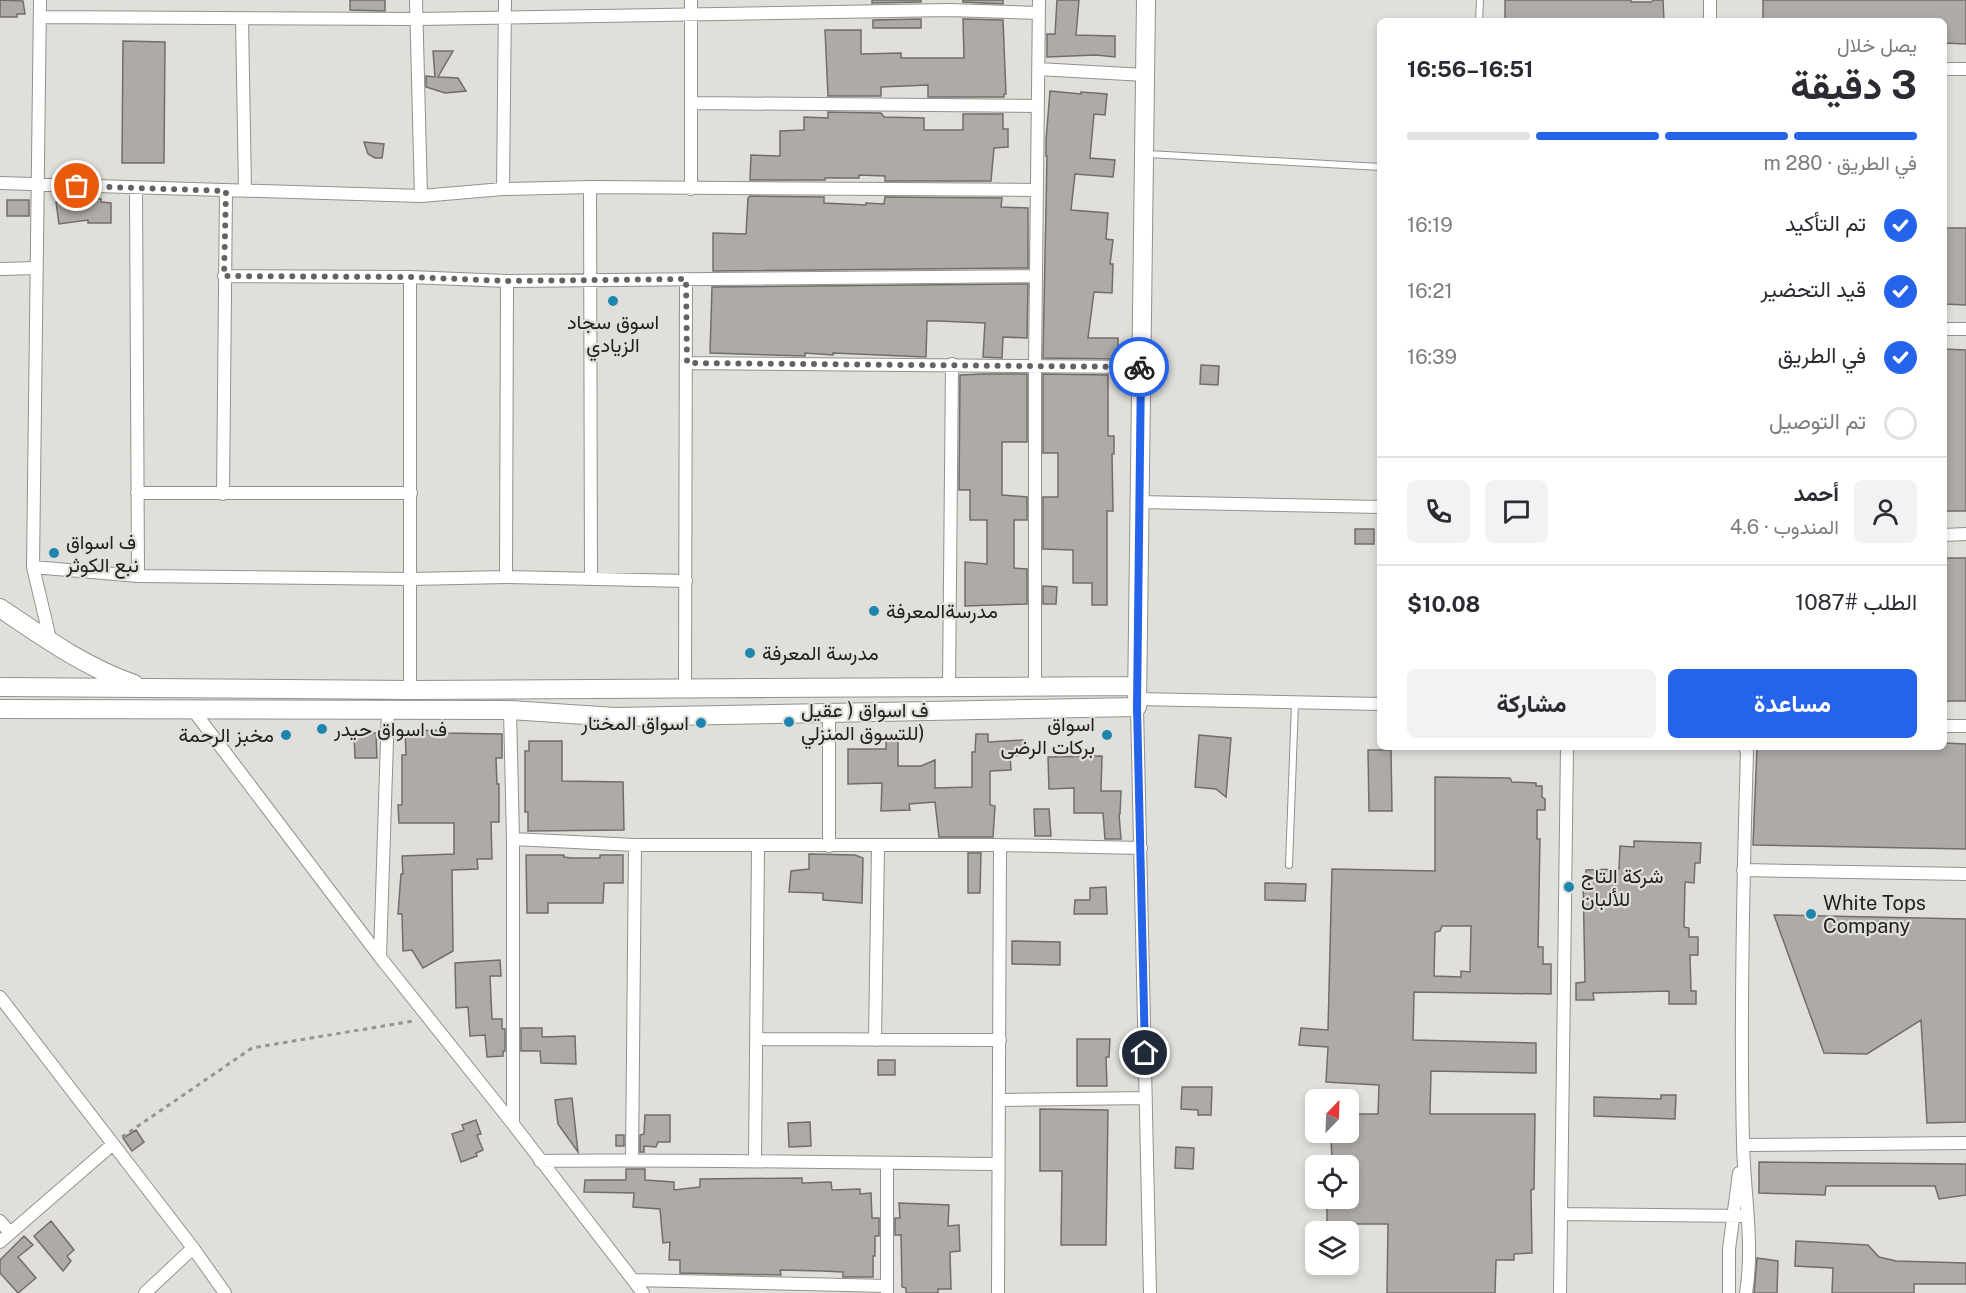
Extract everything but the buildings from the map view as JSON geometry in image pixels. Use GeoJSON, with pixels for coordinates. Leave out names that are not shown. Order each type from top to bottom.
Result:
{"type":"FeatureCollection","features":[{"type":"Feature","properties":{"kind":"street"},"geometry":{"type":"LineString","coordinates":[[40,0],[33,567],[51,643]]}},
{"type":"Feature","properties":{"kind":"street"},"geometry":{"type":"LineString","coordinates":[[416,0],[421,196]]}},
{"type":"Feature","properties":{"kind":"street"},"geometry":{"type":"LineString","coordinates":[[503,189],[505,0]]}},
{"type":"Feature","properties":{"kind":"street"},"geometry":{"type":"LineString","coordinates":[[691,189],[692,0]]}},
{"type":"Feature","properties":{"kind":"street"},"geometry":{"type":"LineString","coordinates":[[1146,0],[1137,697],[1150,1293]]}},
{"type":"Feature","properties":{"kind":"street"},"geometry":{"type":"LineString","coordinates":[[1710,0],[1710,18]]}},
{"type":"Feature","properties":{"kind":"street"},"geometry":{"type":"LineString","coordinates":[[40,17],[417,19],[691,15],[771,6],[1039,6],[1035,365],[1035,686]]}},
{"type":"Feature","properties":{"kind":"street"},"geometry":{"type":"LineString","coordinates":[[242,18],[245,191]]}},
{"type":"Feature","properties":{"kind":"street"},"geometry":{"type":"LineString","coordinates":[[1038,69],[1145,75]]}},
{"type":"Feature","properties":{"kind":"street"},"geometry":{"type":"LineString","coordinates":[[1947,69],[1966,69]]}},
{"type":"Feature","properties":{"kind":"street"},"geometry":{"type":"LineString","coordinates":[[691,103],[1038,106]]}},
{"type":"Feature","properties":{"kind":"street"},"geometry":{"type":"LineString","coordinates":[[0,183],[421,196],[503,189],[590,187],[1037,190]]}},
{"type":"Feature","properties":{"kind":"street"},"geometry":{"type":"LineString","coordinates":[[590,187],[591,579]]}},
{"type":"Feature","properties":{"kind":"street"},"geometry":{"type":"LineString","coordinates":[[136,188],[138,576]]}},
{"type":"Feature","properties":{"kind":"street"},"geometry":{"type":"LineString","coordinates":[[223,494],[226,191]]}},
{"type":"Feature","properties":{"kind":"street"},"geometry":{"type":"LineString","coordinates":[[0,269],[37,268]]}},
{"type":"Feature","properties":{"kind":"street"},"geometry":{"type":"LineString","coordinates":[[224,276],[410,277],[507,281],[1036,276]]}},
{"type":"Feature","properties":{"kind":"street"},"geometry":{"type":"LineString","coordinates":[[410,277],[410,690]]}},
{"type":"Feature","properties":{"kind":"street"},"geometry":{"type":"LineString","coordinates":[[685,688],[686,279]]}},
{"type":"Feature","properties":{"kind":"street"},"geometry":{"type":"LineString","coordinates":[[506,577],[507,281]]}},
{"type":"Feature","properties":{"kind":"street"},"geometry":{"type":"LineString","coordinates":[[1947,329],[1966,329]]}},
{"type":"Feature","properties":{"kind":"street"},"geometry":{"type":"LineString","coordinates":[[687,363],[1141,367]]}},
{"type":"Feature","properties":{"kind":"street"},"geometry":{"type":"LineString","coordinates":[[949,687],[952,364]]}},
{"type":"Feature","properties":{"kind":"street"},"geometry":{"type":"LineString","coordinates":[[137,493],[411,494]]}},
{"type":"Feature","properties":{"kind":"street"},"geometry":{"type":"LineString","coordinates":[[1139,502],[1377,507]]}},
{"type":"Feature","properties":{"kind":"street"},"geometry":{"type":"LineString","coordinates":[[1947,535],[1966,534]]}},
{"type":"Feature","properties":{"kind":"street"},"geometry":{"type":"LineString","coordinates":[[33,567],[138,576],[411,579],[506,577],[686,581]]}},
{"type":"Feature","properties":{"kind":"street"},"geometry":{"type":"LineString","coordinates":[[0,608],[51,643],[84,662],[116,678],[150,689]]}},
{"type":"Feature","properties":{"kind":"street"},"geometry":{"type":"LineString","coordinates":[[0,687],[410,690],[1035,686],[1137,697],[1377,704]]}},
{"type":"Feature","properties":{"kind":"street"},"geometry":{"type":"LineString","coordinates":[[613,688],[615,717]]}},
{"type":"Feature","properties":{"kind":"street"},"geometry":{"type":"LineString","coordinates":[[0,709],[510,710],[615,717],[829,713],[1137,697]]}},
{"type":"Feature","properties":{"kind":"street"},"geometry":{"type":"LineString","coordinates":[[193,710],[380,957],[643,1293]]}},
{"type":"Feature","properties":{"kind":"street"},"geometry":{"type":"LineString","coordinates":[[380,957],[388,710]]}},
{"type":"Feature","properties":{"kind":"street"},"geometry":{"type":"LineString","coordinates":[[510,710],[513,839],[513,1124]]}},
{"type":"Feature","properties":{"kind":"street"},"geometry":{"type":"LineString","coordinates":[[829,713],[829,846]]}},
{"type":"Feature","properties":{"kind":"street"},"geometry":{"type":"LineString","coordinates":[[1947,726],[1966,726]]}},
{"type":"Feature","properties":{"kind":"street"},"geometry":{"type":"LineString","coordinates":[[1560,1293],[1567,750]]}},
{"type":"Feature","properties":{"kind":"street"},"geometry":{"type":"LineString","coordinates":[[1746,750],[1743,870],[1743,1145],[1749,1249],[1746,1293]]}},
{"type":"Feature","properties":{"kind":"street"},"geometry":{"type":"LineString","coordinates":[[513,839],[635,845],[1000,845],[1141,848]]}},
{"type":"Feature","properties":{"kind":"street"},"geometry":{"type":"LineString","coordinates":[[632,1160],[635,845]]}},
{"type":"Feature","properties":{"kind":"street"},"geometry":{"type":"LineString","coordinates":[[998,1293],[1000,845]]}},
{"type":"Feature","properties":{"kind":"street"},"geometry":{"type":"LineString","coordinates":[[755,1160],[758,846]]}},
{"type":"Feature","properties":{"kind":"street"},"geometry":{"type":"LineString","coordinates":[[875,1040],[878,846]]}},
{"type":"Feature","properties":{"kind":"street"},"geometry":{"type":"LineString","coordinates":[[1743,870],[1966,874]]}},
{"type":"Feature","properties":{"kind":"street"},"geometry":{"type":"LineString","coordinates":[[0,997],[225,1293]]}},
{"type":"Feature","properties":{"kind":"street"},"geometry":{"type":"LineString","coordinates":[[756,1039],[1000,1040]]}},
{"type":"Feature","properties":{"kind":"street"},"geometry":{"type":"LineString","coordinates":[[999,1100],[1146,1098]]}},
{"type":"Feature","properties":{"kind":"street"},"geometry":{"type":"LineString","coordinates":[[1743,1145],[1966,1143]]}},
{"type":"Feature","properties":{"kind":"street"},"geometry":{"type":"LineString","coordinates":[[0,1242],[113,1144]]}},
{"type":"Feature","properties":{"kind":"street"},"geometry":{"type":"LineString","coordinates":[[1729,1293],[1729,1249],[1743,1145]]}},
{"type":"Feature","properties":{"kind":"street"},"geometry":{"type":"LineString","coordinates":[[540,1161],[755,1160],[998,1164]]}},
{"type":"Feature","properties":{"kind":"street"},"geometry":{"type":"LineString","coordinates":[[633,1280],[887,1290],[887,1163]]}},
{"type":"Feature","properties":{"kind":"street"},"geometry":{"type":"LineString","coordinates":[[1561,1214],[1747,1216]]}},
{"type":"Feature","properties":{"kind":"street"},"geometry":{"type":"LineString","coordinates":[[0,1221],[10,1233]]}},
{"type":"Feature","properties":{"kind":"street"},"geometry":{"type":"LineString","coordinates":[[145,1293],[193,1248]]}},
{"type":"Feature","properties":{"kind":"lane"},"geometry":{"type":"LineString","coordinates":[[1479,18],[1480,0]]}},
{"type":"Feature","properties":{"kind":"lane"},"geometry":{"type":"LineString","coordinates":[[1144,154],[1377,167]]}},
{"type":"Feature","properties":{"kind":"lane"},"geometry":{"type":"LineString","coordinates":[[1288,865],[1295,702]]}},
{"type":"Feature","properties":{"kind":"path"},"geometry":{"type":"LineString","coordinates":[[113,1144],[252,1048],[429,1019]]}},
{"type":"Feature","properties":{"kind":"way so far"},"geometry":{"type":"LineString","coordinates":[[77,186],[226,191],[224,276],[410,277],[507,281],[686,279],[687,363],[1139,367]]}},
{"type":"Feature","properties":{"kind":"place","name":"اسوق سجاد الزيادي"},"geometry":{"type":"Point","coordinates":[613,301]}},
{"type":"Feature","properties":{"kind":"place","name":"ف اسواق نبع الكوثر"},"geometry":{"type":"Point","coordinates":[54,553]}},
{"type":"Feature","properties":{"kind":"place","name":"مدرسةالمعرفة"},"geometry":{"type":"Point","coordinates":[874,611]}},
{"type":"Feature","properties":{"kind":"place","name":"مدرسة المعرفة"},"geometry":{"type":"Point","coordinates":[750,653]}},
{"type":"Feature","properties":{"kind":"place","name":"ف اسواق ( عقيل للتسوق المنزلي)"},"geometry":{"type":"Point","coordinates":[789,722]}},
{"type":"Feature","properties":{"kind":"place","name":"اسواق المختار"},"geometry":{"type":"Point","coordinates":[701,723]}},
{"type":"Feature","properties":{"kind":"place","name":"ف اسواق حيدر"},"geometry":{"type":"Point","coordinates":[322,729]}},
{"type":"Feature","properties":{"kind":"place","name":"مخبز الرحمة"},"geometry":{"type":"Point","coordinates":[286,735]}},
{"type":"Feature","properties":{"kind":"place","name":"اسواق بركات الرضى"},"geometry":{"type":"Point","coordinates":[1107,735]}},
{"type":"Feature","properties":{"kind":"place","name":"شركة التاج للألبان"},"geometry":{"type":"Point","coordinates":[1569,887]}},
{"type":"Feature","properties":{"kind":"place","name":"White Tops Company"},"geometry":{"type":"Point","coordinates":[1811,914]}},
{"type":"Feature","properties":{"kind":"route"},"geometry":{"type":"LineString","coordinates":[[1139,367],[1141,367],[1137,707],[1145,1053]]}}]}
